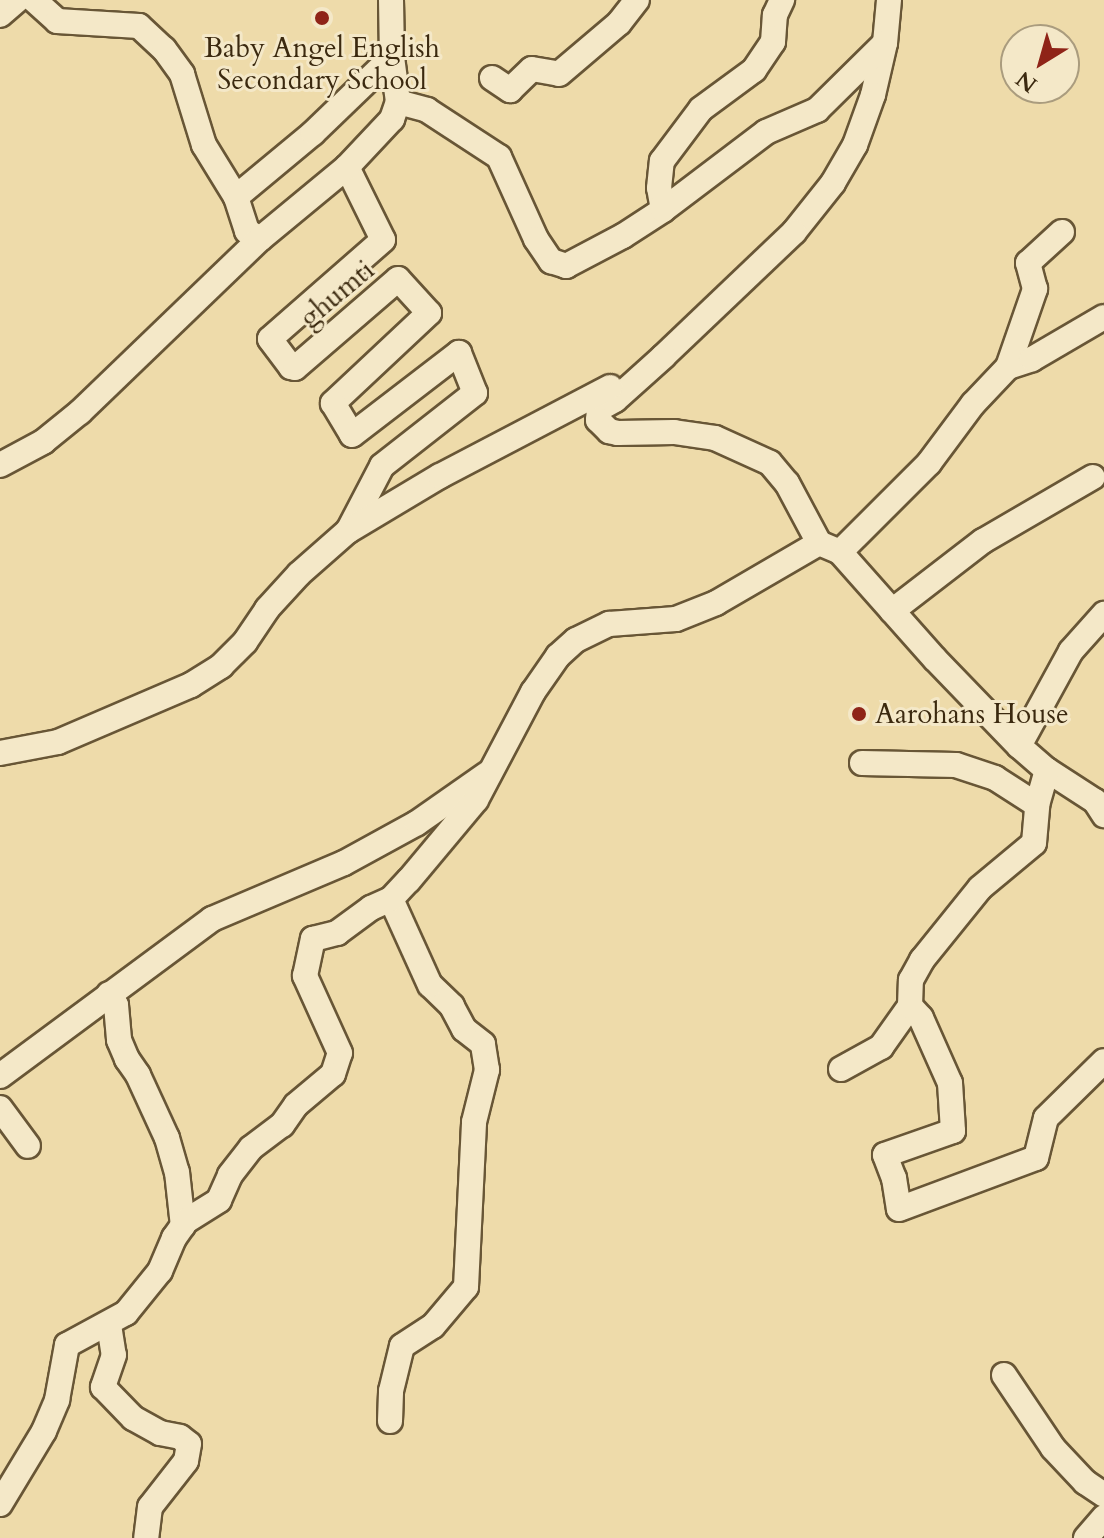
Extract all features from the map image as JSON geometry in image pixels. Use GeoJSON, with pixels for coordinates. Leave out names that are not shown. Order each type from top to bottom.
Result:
{"type":"FeatureCollection","features":[{"type":"Feature","properties":{"kind":"street"},"geometry":{"type":"LineString","coordinates":[[0,15],[17,0]]}},
{"type":"Feature","properties":{"kind":"street"},"geometry":{"type":"LineString","coordinates":[[34,0],[57,21],[139,26],[164,49],[182,74],[204,145],[236,197],[247,231],[260,239]]}},
{"type":"Feature","properties":{"kind":"street"},"geometry":{"type":"LineString","coordinates":[[0,465],[43,442],[80,412],[260,239],[347,167],[392,119],[398,102],[392,57],[391,0]]}},
{"type":"Feature","properties":{"kind":"street"},"geometry":{"type":"LineString","coordinates":[[492,78],[510,90],[532,69],[559,74],[619,23],[637,0]]}},
{"type":"Feature","properties":{"kind":"street"},"geometry":{"type":"LineString","coordinates":[[663,210],[659,188],[662,161],[701,109],[754,70],[773,42],[775,15],[782,0]]}},
{"type":"Feature","properties":{"kind":"street"},"geometry":{"type":"LineString","coordinates":[[889,0],[885,43],[873,95],[855,145],[833,183],[794,232],[664,356],[596,413],[604,427],[618,433],[674,432],[715,438],[770,463],[830,547],[1019,746],[1047,770],[1095,801],[1104,815]]}},
{"type":"Feature","properties":{"kind":"street"},"geometry":{"type":"LineString","coordinates":[[398,102],[427,110],[499,157],[536,239],[551,261],[566,266],[623,236],[663,210],[766,132],[817,110],[885,43]]}},
{"type":"Feature","properties":{"kind":"street"},"geometry":{"type":"LineString","coordinates":[[236,197],[313,133],[392,57]]}},
{"type":"Feature","properties":{"kind":"street","name":"ghumti"},"geometry":{"type":"LineString","coordinates":[[347,167],[383,240],[270,339],[295,368],[398,279],[429,313],[333,403],[352,435],[459,353],[475,393],[382,466],[348,531]]}},
{"type":"Feature","properties":{"kind":"street"},"geometry":{"type":"LineString","coordinates":[[0,1504],[44,1431],[57,1400],[67,1345],[109,1325],[126,1313],[160,1271],[183,1226],[219,1200],[230,1175],[251,1148],[282,1125],[296,1105],[333,1074],[340,1053],[305,976],[313,939],[337,933],[371,908],[391,899],[476,800],[533,692],[558,656],[576,640],[609,624],[676,619],[716,603],[830,547],[929,463],[973,404],[1008,367],[1035,289],[1028,263],[1062,232]]}},
{"type":"Feature","properties":{"kind":"street"},"geometry":{"type":"LineString","coordinates":[[1008,367],[1032,359],[1104,317]]}},
{"type":"Feature","properties":{"kind":"street"},"geometry":{"type":"LineString","coordinates":[[0,753],[58,742],[191,685],[211,673],[245,642],[267,609],[299,574],[348,531],[440,476],[544,424],[664,356]]}},
{"type":"Feature","properties":{"kind":"street"},"geometry":{"type":"LineString","coordinates":[[892,611],[983,541],[1093,477]]}},
{"type":"Feature","properties":{"kind":"street"},"geometry":{"type":"LineString","coordinates":[[1019,746],[1071,651],[1104,614]]}},
{"type":"Feature","properties":{"kind":"street"},"geometry":{"type":"LineString","coordinates":[[862,763],[956,765],[995,778],[1037,805]]}},
{"type":"Feature","properties":{"kind":"street"},"geometry":{"type":"LineString","coordinates":[[841,1069],[881,1047],[910,1006],[911,980],[922,960],[980,888],[1034,843],[1037,805],[1047,770]]}},
{"type":"Feature","properties":{"kind":"street"},"geometry":{"type":"LineString","coordinates":[[0,1076],[212,919],[344,863],[417,823],[489,772]]}},
{"type":"Feature","properties":{"kind":"street"},"geometry":{"type":"LineString","coordinates":[[390,1421],[395,1369],[402,1346],[433,1326],[466,1287],[474,1122],[487,1070],[483,1044],[464,1029],[452,1006],[430,985],[391,899]]}},
{"type":"Feature","properties":{"kind":"street"},"geometry":{"type":"LineString","coordinates":[[109,994],[116,1005],[119,1040],[167,1138],[177,1172],[183,1226]]}},
{"type":"Feature","properties":{"kind":"street"},"geometry":{"type":"LineString","coordinates":[[910,1006],[921,1018],[950,1083],[953,1131],[885,1155],[894,1178],[899,1209],[1036,1158],[1046,1118],[1104,1061]]}},
{"type":"Feature","properties":{"kind":"street"},"geometry":{"type":"LineString","coordinates":[[0,1108],[28,1146]]}},
{"type":"Feature","properties":{"kind":"street"},"geometry":{"type":"LineString","coordinates":[[109,1325],[114,1355],[103,1387],[133,1418],[160,1433],[180,1437],[189,1444],[186,1461],[150,1507],[146,1538]]}},
{"type":"Feature","properties":{"kind":"street"},"geometry":{"type":"LineString","coordinates":[[1004,1375],[1053,1448],[1085,1482],[1104,1495]]}},
{"type":"Feature","properties":{"kind":"street"},"geometry":{"type":"LineString","coordinates":[[1086,1538],[1104,1517]]}},
{"type":"Feature","properties":{"kind":"place","name":"Baby Angel English Secondary School"},"geometry":{"type":"Point","coordinates":[322,18]}},
{"type":"Feature","properties":{"kind":"place","name":"Aarohans House"},"geometry":{"type":"Point","coordinates":[859,714]}}]}
